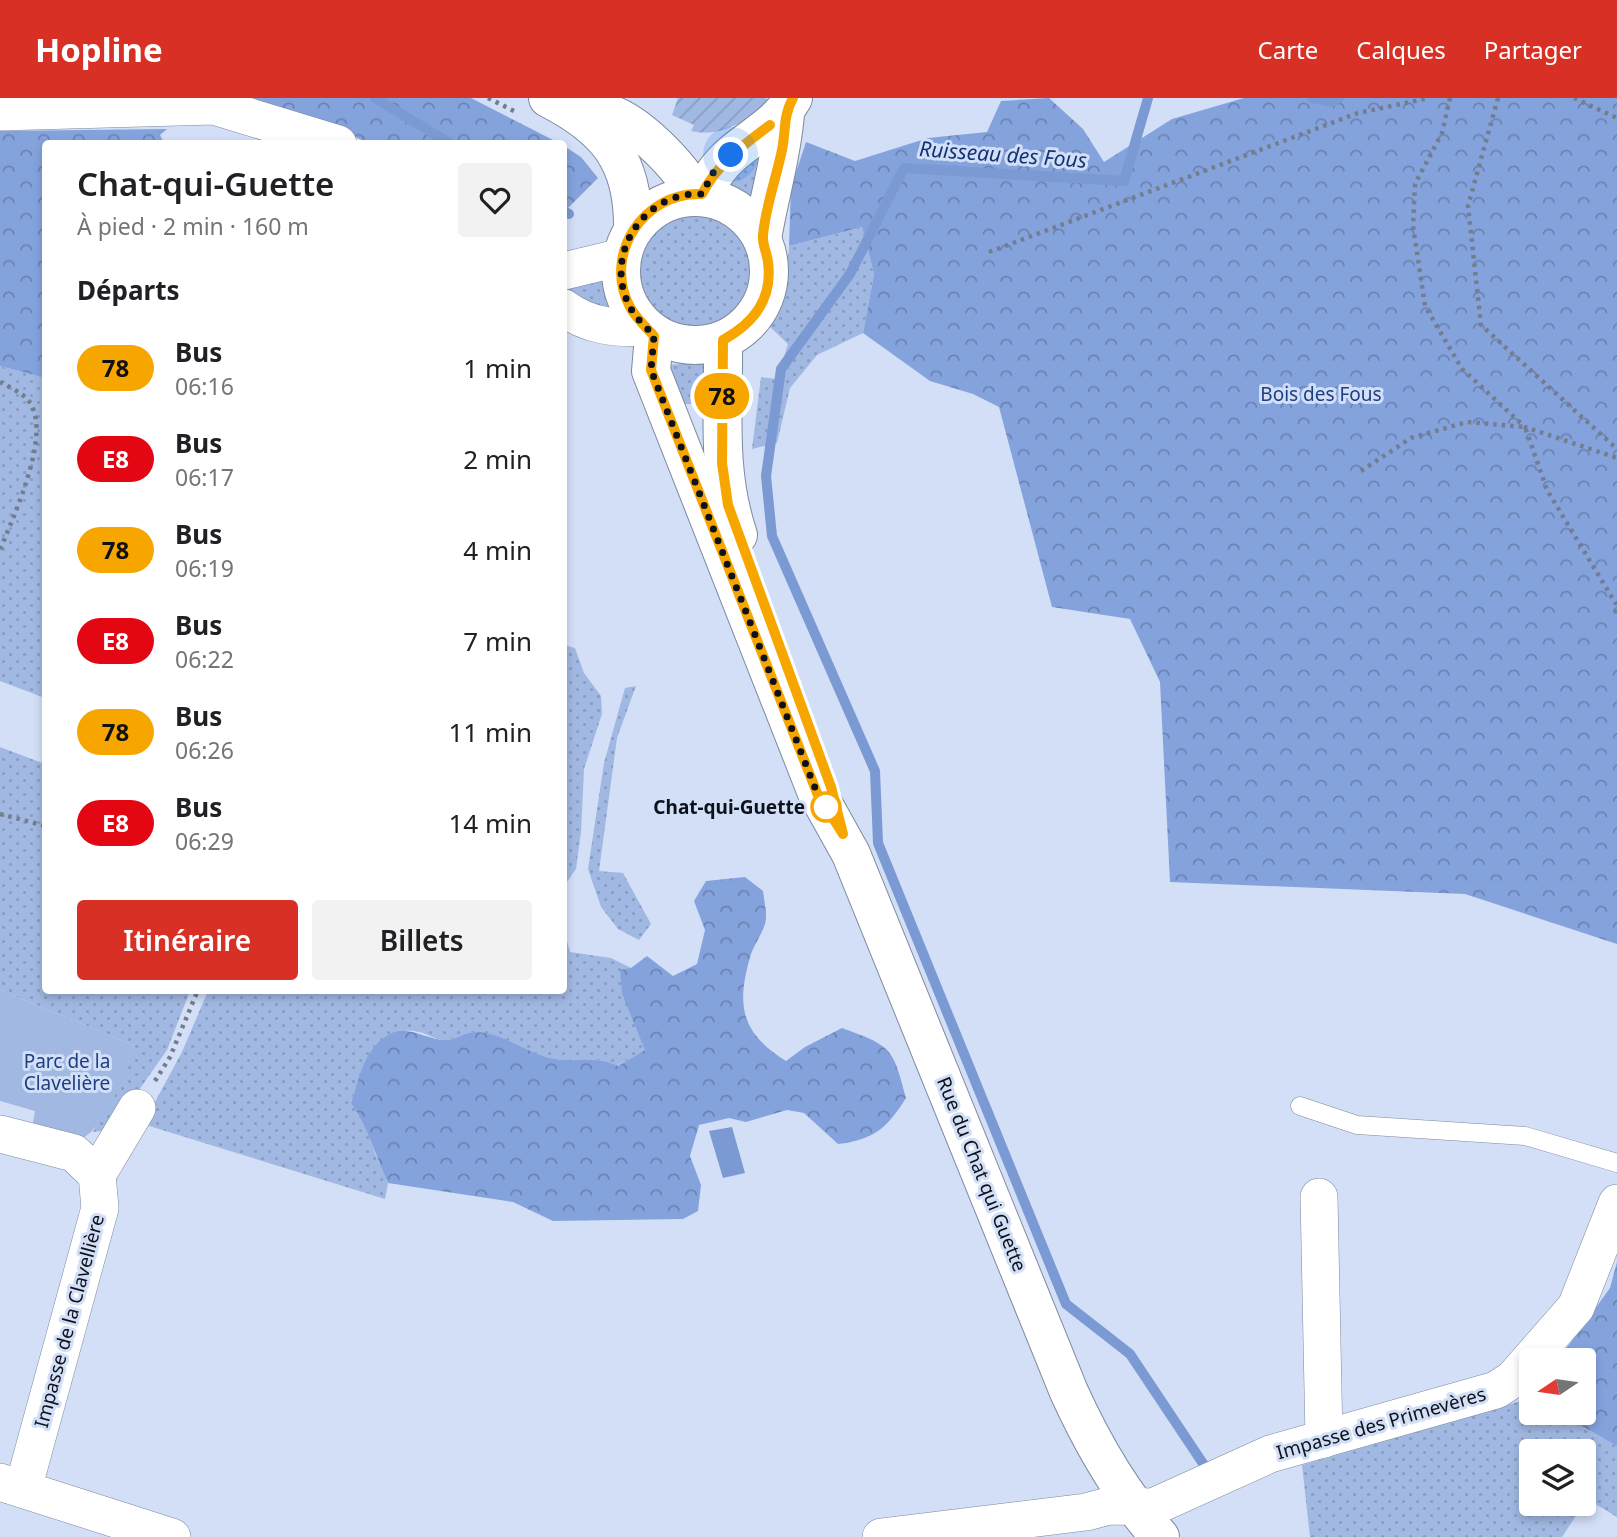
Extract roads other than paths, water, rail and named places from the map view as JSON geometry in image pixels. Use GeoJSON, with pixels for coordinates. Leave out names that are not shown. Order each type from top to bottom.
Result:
{"type":"FeatureCollection","features":[{"type":"Feature","properties":{"kind":"main road"},"geometry":{"type":"LineString","coordinates":[[561,105],[608,113],[649,139],[684,173],[698,194]]}},
{"type":"Feature","properties":{"kind":"main road"},"geometry":{"type":"LineString","coordinates":[[561,105],[603,137],[625,164],[634,205],[622,282],[629,307],[650,332],[692,347],[703,347],[723,340],[744,328],[760,310],[768,287],[768,263],[762,239],[769,195],[783,148],[789,106]]}},
{"type":"Feature","properties":{"kind":"main road"},"geometry":{"type":"LineString","coordinates":[[698,194],[713,173],[731,155],[789,106]]}},
{"type":"Feature","properties":{"kind":"main road"},"geometry":{"type":"LineString","coordinates":[[649,139],[731,155]]}},
{"type":"Feature","properties":{"kind":"main road"},"geometry":{"type":"LineString","coordinates":[[628,243],[660,204],[671,198],[698,194],[728,205],[762,239]]}},
{"type":"Feature","properties":{"kind":"main road","name":"Rue du Chat qui Guette"},"geometry":{"type":"LineString","coordinates":[[650,332],[651,370],[817,793],[843,834]]}},
{"type":"Feature","properties":{"kind":"main road","name":"Rue du Chat qui Guette"},"geometry":{"type":"LineString","coordinates":[[723,340],[722,463],[728,505],[831,787],[843,834],[1069,1392],[1090,1438],[1133,1507],[1160,1537]]}},
{"type":"Feature","properties":{"kind":"street"},"geometry":{"type":"LineString","coordinates":[[0,112],[214,106],[325,140]]}},
{"type":"Feature","properties":{"kind":"street"},"geometry":{"type":"LineString","coordinates":[[567,270],[628,243]]}},
{"type":"Feature","properties":{"kind":"street"},"geometry":{"type":"LineString","coordinates":[[567,309],[601,326],[650,332]]}},
{"type":"Feature","properties":{"kind":"street"},"geometry":{"type":"LineString","coordinates":[[0,1135],[74,1153],[97,1175],[137,1108]]}},
{"type":"Feature","properties":{"kind":"street","name":"Impasse de la Clavellière"},"geometry":{"type":"LineString","coordinates":[[12,1486],[100,1208],[97,1175]]}},
{"type":"Feature","properties":{"kind":"street"},"geometry":{"type":"LineString","coordinates":[[1319,1197],[1324,1439]]}},
{"type":"Feature","properties":{"kind":"street","name":"Impasse des Primevères"},"geometry":{"type":"LineString","coordinates":[[881,1537],[1086,1512],[1109,1506],[1153,1507],[1270,1454],[1496,1390],[1513,1379],[1576,1307],[1617,1203]]}},
{"type":"Feature","properties":{"kind":"street"},"geometry":{"type":"LineString","coordinates":[[12,1486],[161,1536]]}},
{"type":"Feature","properties":{"kind":"lane"},"geometry":{"type":"LineString","coordinates":[[1300,1105],[1357,1125],[1525,1136],[1617,1163]]}},
{"type":"Feature","properties":{"kind":"waterway"},"geometry":{"type":"LineString","coordinates":[[375,98],[444,140]]}},
{"type":"Feature","properties":{"kind":"waterway"},"geometry":{"type":"LineString","coordinates":[[1148,98],[1124,181],[904,168],[850,274],[781,369],[766,476],[772,536],[875,771],[878,843],[1066,1304],[1130,1354],[1210,1474]]}},
{"type":"Feature","properties":{"kind":"waterway","name":"Ruisseau des Fous"},"geometry":{"type":"LineString","coordinates":[[1312,98],[1332,102],[1339,98]]}},
{"type":"Feature","properties":{"kind":"place","name":"Chat-qui-Guette"},"geometry":{"type":"Point","coordinates":[826,807]}},
{"type":"Feature","properties":{"kind":"park label","name":"Bois des Fous"},"geometry":{"type":"Point","coordinates":[1321,394]}},
{"type":"Feature","properties":{"kind":"park label","name":"Parc de la Clavelière"},"geometry":{"type":"Point","coordinates":[67,1072]}}]}
